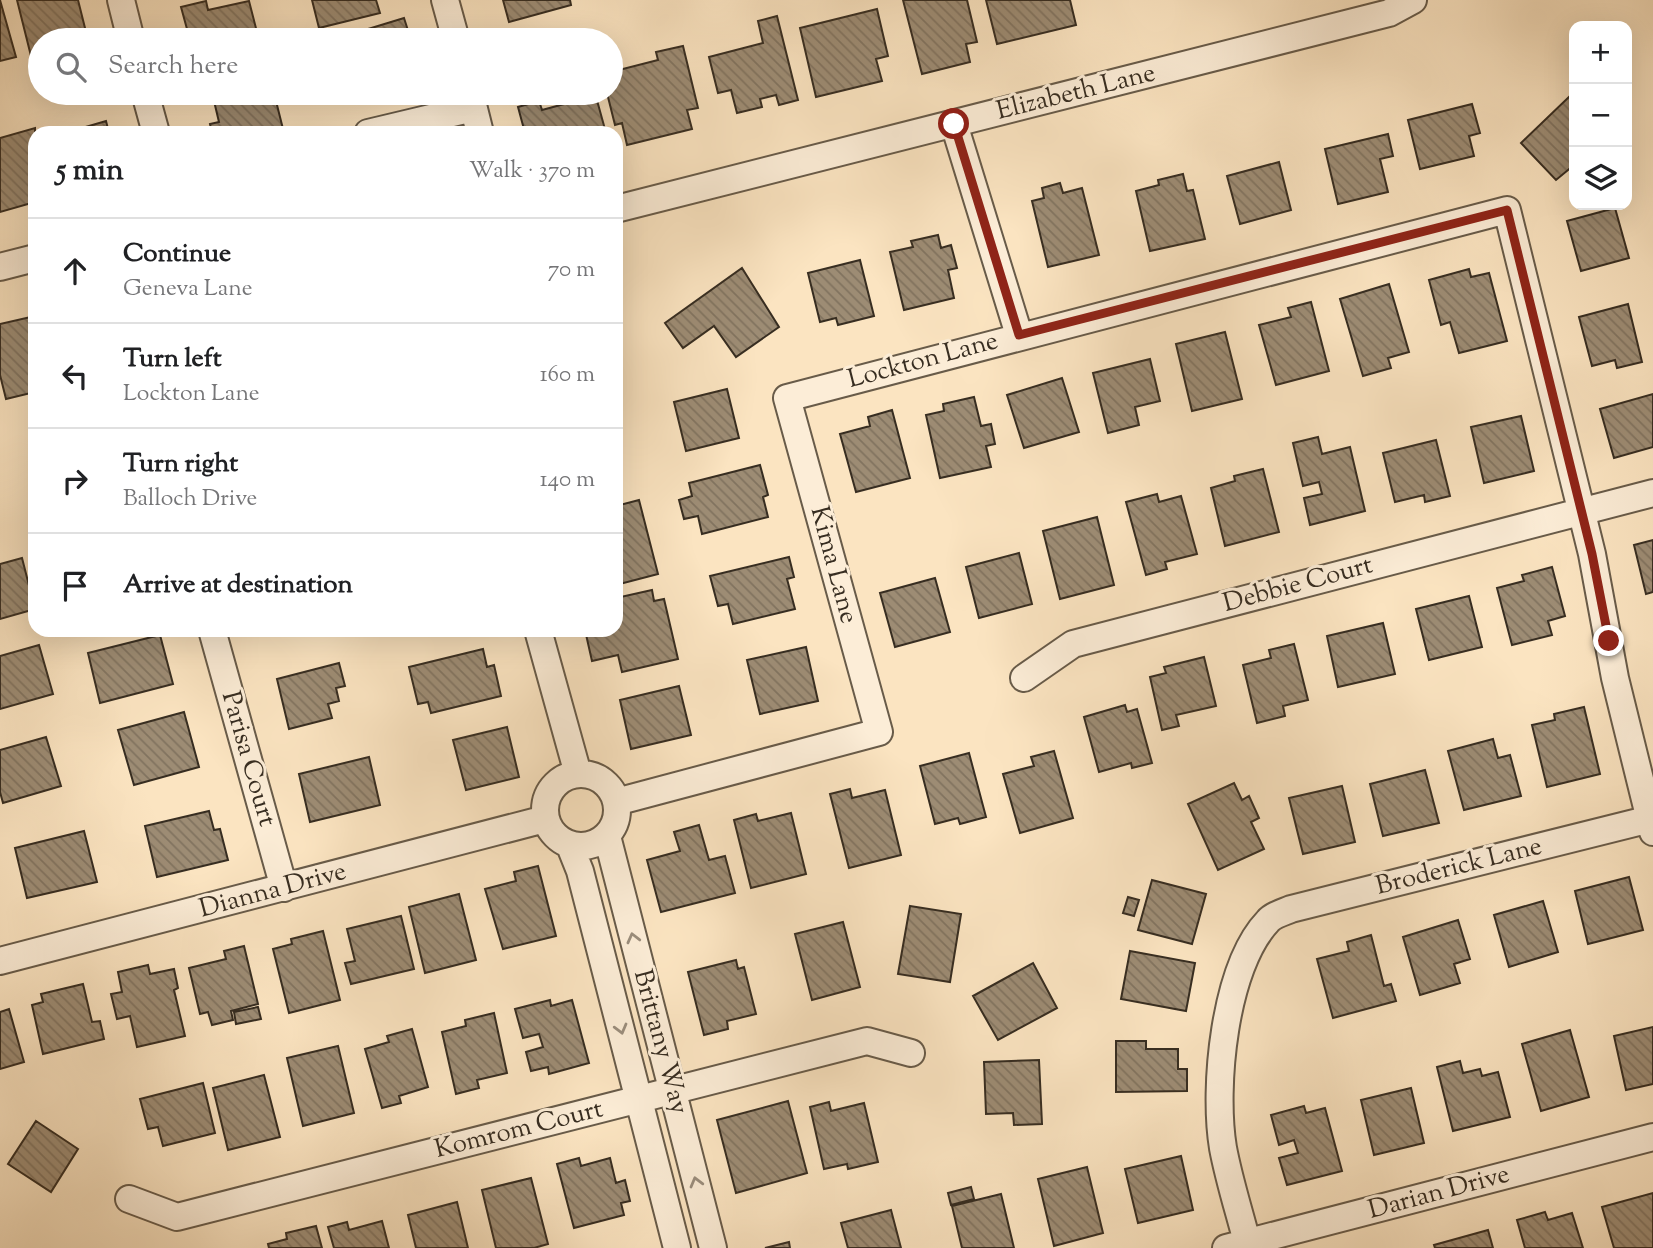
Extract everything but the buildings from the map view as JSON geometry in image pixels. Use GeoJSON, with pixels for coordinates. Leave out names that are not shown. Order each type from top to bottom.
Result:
{"type":"FeatureCollection","features":[{"type":"Feature","properties":{"kind":"street"},"geometry":{"type":"LineString","coordinates":[[121,0],[128,28]]}},
{"type":"Feature","properties":{"kind":"street"},"geometry":{"type":"LineString","coordinates":[[445,0],[453,28]]}},
{"type":"Feature","properties":{"kind":"street","name":"Elizabeth Lane"},"geometry":{"type":"LineString","coordinates":[[623,207],[1390,13],[1412,1]]}},
{"type":"Feature","properties":{"kind":"street"},"geometry":{"type":"LineString","coordinates":[[148,105],[154,126]]}},
{"type":"Feature","properties":{"kind":"street"},"geometry":{"type":"LineString","coordinates":[[402,126],[474,111]]}},
{"type":"Feature","properties":{"kind":"street"},"geometry":{"type":"LineString","coordinates":[[954,124],[1019,335]]}},
{"type":"Feature","properties":{"kind":"street","name":"Lockton Lane"},"geometry":{"type":"LineString","coordinates":[[787,398],[1019,335],[1507,210],[1582,512]]}},
{"type":"Feature","properties":{"kind":"street"},"geometry":{"type":"LineString","coordinates":[[0,267],[28,260]]}},
{"type":"Feature","properties":{"kind":"street","name":"Kima Lane"},"geometry":{"type":"LineString","coordinates":[[617,802],[879,732],[787,398]]}},
{"type":"Feature","properties":{"kind":"street","name":"Debbie Court"},"geometry":{"type":"LineString","coordinates":[[1024,678],[1073,644],[1653,493]]}},
{"type":"Feature","properties":{"kind":"street"},"geometry":{"type":"LineString","coordinates":[[1582,512],[1615,678],[1651,826]]}},
{"type":"Feature","properties":{"kind":"street","name":"Parisa Court"},"geometry":{"type":"LineString","coordinates":[[214,637],[284,888]]}},
{"type":"Feature","properties":{"kind":"street"},"geometry":{"type":"LineString","coordinates":[[540,637],[578,774]]}},
{"type":"Feature","properties":{"kind":"street"},"geometry":{"type":"LineString","coordinates":[[578,774],[603,781],[617,802],[614,827],[595,844],[570,846],[559,840],[545,819],[548,794],[556,784],[578,774]]}},
{"type":"Feature","properties":{"kind":"street","name":"Dianna Drive"},"geometry":{"type":"LineString","coordinates":[[0,961],[545,819]]}},
{"type":"Feature","properties":{"kind":"street","name":"Broderick Lane"},"geometry":{"type":"LineString","coordinates":[[1237,1245],[1223,1146],[1222,1072],[1232,999],[1242,966],[1252,941],[1270,919],[1291,909],[1651,826]]}},
{"type":"Feature","properties":{"kind":"street","name":"Brittany Way"},"geometry":{"type":"LineString","coordinates":[[607,836],[713,1248]]}},
{"type":"Feature","properties":{"kind":"street","name":"Brittany Way"},"geometry":{"type":"LineString","coordinates":[[570,846],[580,871],[677,1248]]}},
{"type":"Feature","properties":{"kind":"street","name":"Komrom Court"},"geometry":{"type":"LineString","coordinates":[[129,1199],[177,1217],[867,1041],[911,1053]]}},
{"type":"Feature","properties":{"kind":"street","name":"Darian Drive"},"geometry":{"type":"LineString","coordinates":[[1237,1245],[1653,1137]]}},
{"type":"Feature","properties":{"kind":"route"},"geometry":{"type":"LineString","coordinates":[[954,124],[1019,335],[1507,210],[1592,554],[1609,641]]}}]}
